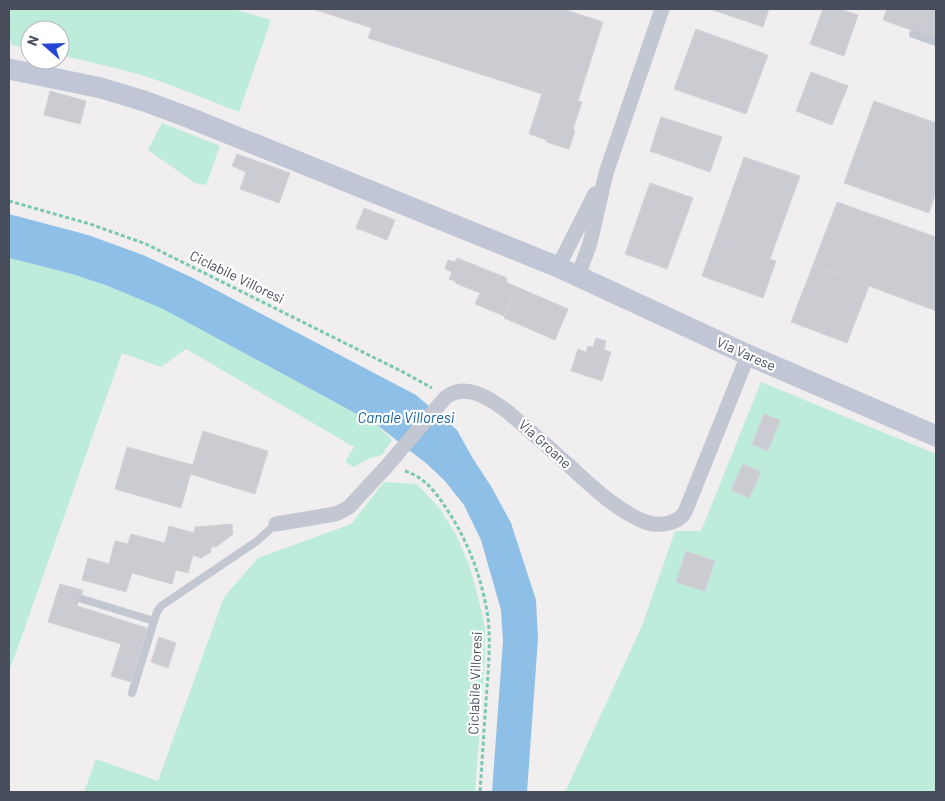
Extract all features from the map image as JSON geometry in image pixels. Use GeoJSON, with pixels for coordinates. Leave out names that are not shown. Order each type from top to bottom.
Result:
{"type":"FeatureCollection","features":[{"type":"Feature","properties":{"kind":"street"},"geometry":{"type":"LineString","coordinates":[[578,276],[590,243],[606,172],[662,9]]}},
{"type":"Feature","properties":{"kind":"street","name":"Via Varese"},"geometry":{"type":"LineString","coordinates":[[9,69],[101,88],[190,118],[558,267],[748,355],[936,436]]}},
{"type":"Feature","properties":{"kind":"street"},"geometry":{"type":"LineString","coordinates":[[558,267],[606,172]]}},
{"type":"Feature","properties":{"kind":"street","name":"Via Groane"},"geometry":{"type":"LineString","coordinates":[[442,401],[449,394],[461,390],[490,399],[508,412],[608,500],[643,521],[665,524],[677,520],[685,512],[748,355]]}},
{"type":"Feature","properties":{"kind":"street"},"geometry":{"type":"LineString","coordinates":[[276,524],[335,514],[345,510],[391,461],[442,401]]}},
{"type":"Feature","properties":{"kind":"lane"},"geometry":{"type":"LineString","coordinates":[[912,34],[936,42]]}},
{"type":"Feature","properties":{"kind":"lane"},"geometry":{"type":"LineString","coordinates":[[132,692],[157,612],[161,606],[257,541],[276,524]]}},
{"type":"Feature","properties":{"kind":"lane"},"geometry":{"type":"LineString","coordinates":[[82,599],[154,621]]}},
{"type":"Feature","properties":{"kind":"path","name":"Ciclabile Villoresi"},"geometry":{"type":"LineString","coordinates":[[9,201],[90,224],[146,244],[430,386],[442,401]]}},
{"type":"Feature","properties":{"kind":"path","name":"Ciclabile Villoresi"},"geometry":{"type":"LineString","coordinates":[[391,461],[422,479],[436,492],[465,540],[480,578],[488,619],[489,645],[480,792]]}},
{"type":"Feature","properties":{"kind":"green space"},"geometry":{"type":"Polygon","coordinates":[[[9,9],[234,9],[271,20],[239,112],[177,87],[138,74],[70,57],[70,20],[20,20],[20,47],[12,45],[9,39],[9,9]]]}},
{"type":"Feature","properties":{"kind":"green space"},"geometry":{"type":"Polygon","coordinates":[[[162,123],[220,146],[206,185],[195,183],[148,150],[162,123]]]}},
{"type":"Feature","properties":{"kind":"green space"},"geometry":{"type":"Polygon","coordinates":[[[9,258],[72,274],[108,286],[163,309],[377,425],[392,440],[382,455],[370,458],[354,467],[345,462],[354,447],[186,349],[161,367],[122,353],[9,672],[9,258]]]}},
{"type":"Feature","properties":{"kind":"green space"},"geometry":{"type":"Polygon","coordinates":[[[761,382],[936,454],[936,792],[565,792],[642,626],[675,531],[701,531],[761,382]]]}},
{"type":"Feature","properties":{"kind":"green space"},"geometry":{"type":"Polygon","coordinates":[[[384,482],[417,484],[440,509],[456,535],[469,565],[485,628],[485,659],[475,792],[84,792],[96,759],[158,781],[224,597],[258,558],[351,524],[384,482]]]}},
{"type":"Feature","properties":{"kind":"water","name":"Canale Villoresi"},"geometry":{"type":"Polygon","coordinates":[[[9,214],[88,235],[143,255],[193,278],[416,395],[457,430],[511,523],[536,600],[538,639],[527,792],[492,792],[503,641],[501,610],[481,540],[464,505],[445,481],[427,464],[377,425],[163,309],[108,286],[72,274],[9,258],[9,214]]]}},
{"type":"Feature","properties":{"kind":"building"},"geometry":{"type":"Polygon","coordinates":[[[313,9],[563,9],[603,22],[578,101],[543,90],[542,94],[368,38],[372,28],[313,9]]]}},
{"type":"Feature","properties":{"kind":"building"},"geometry":{"type":"Polygon","coordinates":[[[710,9],[769,9],[763,27],[710,9]]]}},
{"type":"Feature","properties":{"kind":"building"},"geometry":{"type":"Polygon","coordinates":[[[823,9],[839,9],[858,15],[844,56],[810,44],[823,9]]]}},
{"type":"Feature","properties":{"kind":"building"},"geometry":{"type":"Polygon","coordinates":[[[887,9],[936,9],[936,39],[883,20],[887,9]]]}},
{"type":"Feature","properties":{"kind":"building"},"geometry":{"type":"Polygon","coordinates":[[[696,29],[768,55],[746,114],[674,89],[696,29]]]}},
{"type":"Feature","properties":{"kind":"building"},"geometry":{"type":"Polygon","coordinates":[[[811,72],[848,86],[832,125],[796,111],[811,72]]]}},
{"type":"Feature","properties":{"kind":"building"},"geometry":{"type":"Polygon","coordinates":[[[543,90],[582,102],[569,149],[546,142],[547,140],[529,134],[543,90]]]}},
{"type":"Feature","properties":{"kind":"building"},"geometry":{"type":"Polygon","coordinates":[[[50,91],[86,101],[80,124],[44,115],[50,91]]]}},
{"type":"Feature","properties":{"kind":"building"},"geometry":{"type":"Polygon","coordinates":[[[874,101],[936,123],[936,192],[929,213],[844,183],[874,101]]]}},
{"type":"Feature","properties":{"kind":"building"},"geometry":{"type":"Polygon","coordinates":[[[661,117],[722,137],[710,172],[650,151],[661,117]]]}},
{"type":"Feature","properties":{"kind":"building"},"geometry":{"type":"Polygon","coordinates":[[[237,154],[290,173],[279,203],[240,189],[246,172],[232,166],[237,154]]]}},
{"type":"Feature","properties":{"kind":"building"},"geometry":{"type":"Polygon","coordinates":[[[744,157],[800,176],[770,259],[715,239],[744,157]]]}},
{"type":"Feature","properties":{"kind":"building"},"geometry":{"type":"Polygon","coordinates":[[[650,183],[693,198],[667,269],[625,254],[650,183]]]}},
{"type":"Feature","properties":{"kind":"building"},"geometry":{"type":"Polygon","coordinates":[[[837,202],[936,237],[936,311],[813,265],[837,202]]]}},
{"type":"Feature","properties":{"kind":"building"},"geometry":{"type":"Polygon","coordinates":[[[364,208],[395,220],[387,240],[356,228],[364,208]]]}},
{"type":"Feature","properties":{"kind":"building"},"geometry":{"type":"Polygon","coordinates":[[[715,239],[776,261],[763,298],[702,276],[715,239]]]}},
{"type":"Feature","properties":{"kind":"building"},"geometry":{"type":"Polygon","coordinates":[[[457,258],[507,278],[506,282],[517,287],[504,316],[475,304],[480,293],[449,279],[452,272],[445,269],[448,260],[455,262],[457,258]]]}},
{"type":"Feature","properties":{"kind":"building"},"geometry":{"type":"Polygon","coordinates":[[[813,265],[869,286],[847,343],[791,322],[813,265]]]}},
{"type":"Feature","properties":{"kind":"building"},"geometry":{"type":"Polygon","coordinates":[[[517,287],[568,309],[555,340],[504,318],[517,287]]]}},
{"type":"Feature","properties":{"kind":"building"},"geometry":{"type":"Polygon","coordinates":[[[596,338],[606,341],[604,350],[611,352],[602,381],[571,371],[578,349],[586,352],[588,346],[593,347],[596,338]]]}},
{"type":"Feature","properties":{"kind":"building"},"geometry":{"type":"Polygon","coordinates":[[[764,414],[780,420],[768,451],[752,444],[764,414]]]}},
{"type":"Feature","properties":{"kind":"building"},"geometry":{"type":"Polygon","coordinates":[[[203,431],[268,451],[255,494],[190,474],[203,431]]]}},
{"type":"Feature","properties":{"kind":"building"},"geometry":{"type":"Polygon","coordinates":[[[127,447],[193,465],[181,508],[115,489],[127,447]]]}},
{"type":"Feature","properties":{"kind":"building"},"geometry":{"type":"Polygon","coordinates":[[[743,464],[761,472],[749,498],[731,490],[743,464]]]}},
{"type":"Feature","properties":{"kind":"building"},"geometry":{"type":"Polygon","coordinates":[[[232,524],[233,534],[216,547],[211,547],[211,552],[201,558],[193,555],[188,573],[176,570],[172,584],[132,573],[126,592],[82,580],[88,558],[109,564],[115,541],[128,544],[131,534],[165,543],[169,526],[194,533],[195,527],[232,524]]]}},
{"type":"Feature","properties":{"kind":"building"},"geometry":{"type":"Polygon","coordinates":[[[686,551],[715,561],[705,591],[676,582],[686,551]]]}},
{"type":"Feature","properties":{"kind":"building"},"geometry":{"type":"Polygon","coordinates":[[[60,584],[83,590],[77,606],[55,599],[60,584]]]}},
{"type":"Feature","properties":{"kind":"building"},"geometry":{"type":"Polygon","coordinates":[[[55,599],[147,628],[131,682],[111,676],[121,644],[48,622],[55,599]]]}},
{"type":"Feature","properties":{"kind":"building"},"geometry":{"type":"Polygon","coordinates":[[[159,637],[176,643],[168,668],[151,662],[159,637]]]}}]}
